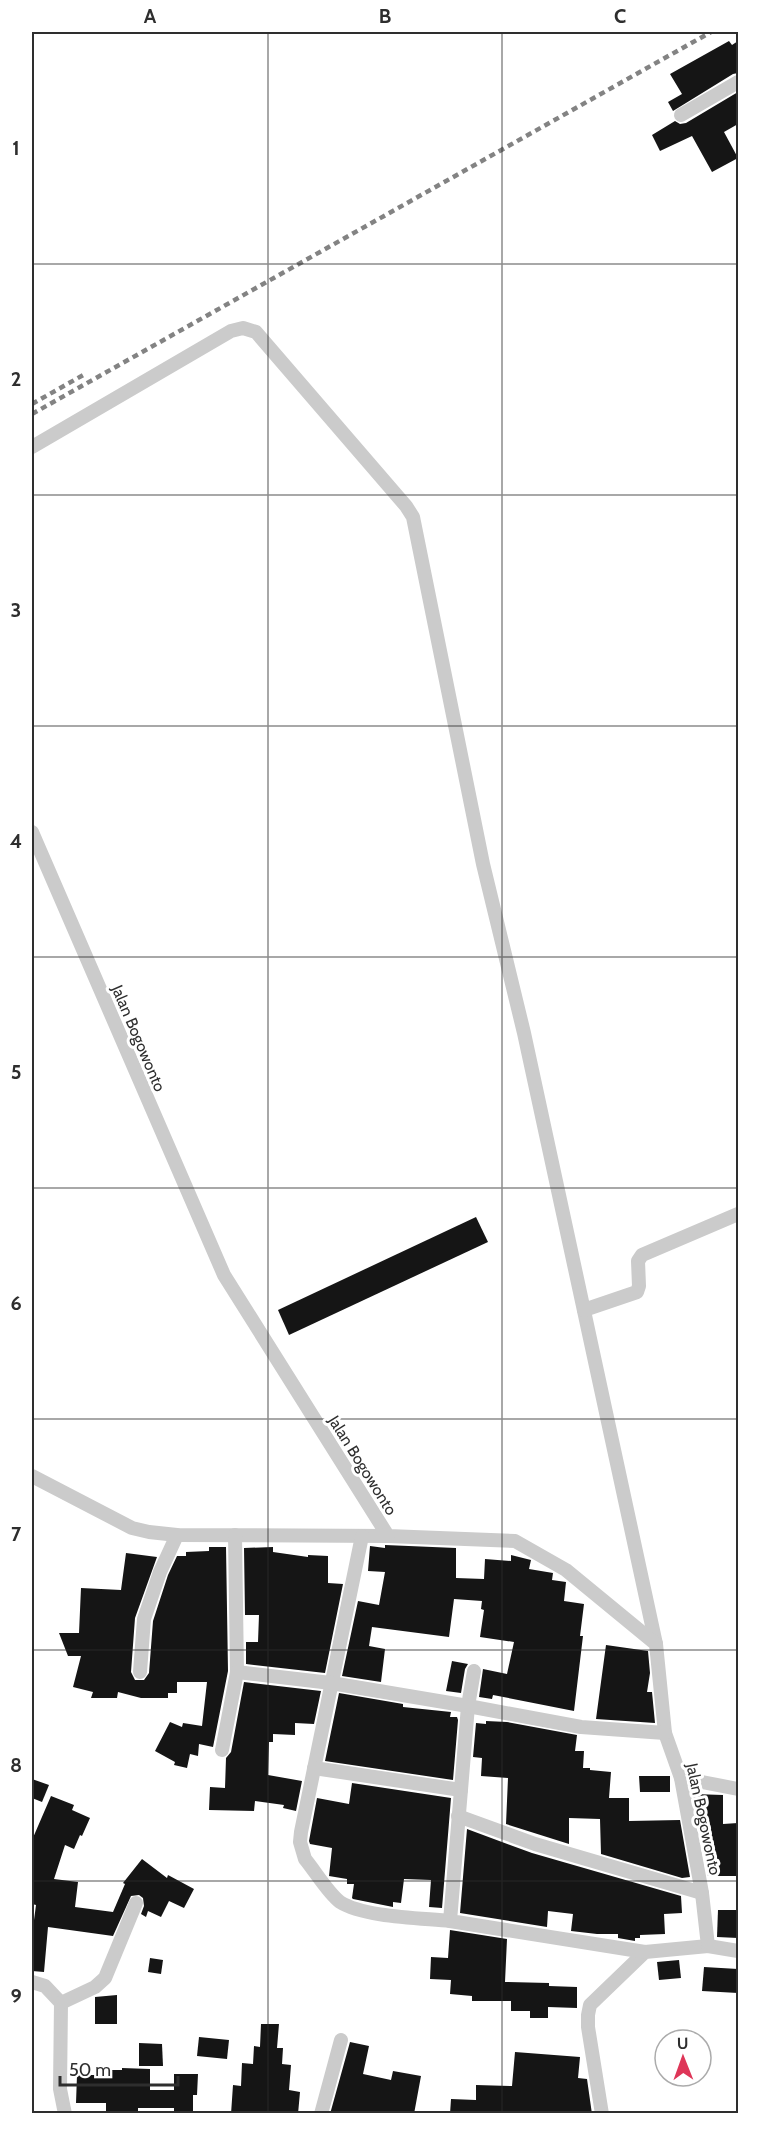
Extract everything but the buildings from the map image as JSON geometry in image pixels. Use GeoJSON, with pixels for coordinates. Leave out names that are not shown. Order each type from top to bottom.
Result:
{"type":"FeatureCollection","features":[{"type":"Feature","properties":{"kind":"street"},"geometry":{"type":"LineString","coordinates":[[681,116],[738,82]]}},
{"type":"Feature","properties":{"kind":"street"},"geometry":{"type":"LineString","coordinates":[[32,447],[231,331],[243,328],[256,332],[413,517],[483,864],[524,1033],[656,1644]]}},
{"type":"Feature","properties":{"kind":"street","name":"Jalan Bogowonto"},"geometry":{"type":"LineString","coordinates":[[32,832],[224,1275],[387,1536],[507,1540],[524,1545],[566,1570],[656,1644],[665,1733],[681,1778],[702,1893],[708,1946]]}},
{"type":"Feature","properties":{"kind":"street"},"geometry":{"type":"LineString","coordinates":[[584,1310],[637,1292],[639,1286],[638,1261],[642,1255],[738,1214]]}},
{"type":"Feature","properties":{"kind":"street"},"geometry":{"type":"LineString","coordinates":[[32,1476],[132,1528],[148,1533],[387,1536]]}},
{"type":"Feature","properties":{"kind":"street"},"geometry":{"type":"LineString","coordinates":[[140,1672],[144,1619],[160,1572],[177,1535]]}},
{"type":"Feature","properties":{"kind":"street"},"geometry":{"type":"LineString","coordinates":[[222,1750],[237,1672],[235,1535]]}},
{"type":"Feature","properties":{"kind":"street"},"geometry":{"type":"LineString","coordinates":[[362,1536],[300,1842],[305,1858],[336,1898],[351,1907],[370,1912],[450,1921],[645,1952],[708,1946],[738,1951]]}},
{"type":"Feature","properties":{"kind":"street"},"geometry":{"type":"LineString","coordinates":[[450,1921],[468,1706],[474,1671]]}},
{"type":"Feature","properties":{"kind":"street"},"geometry":{"type":"LineString","coordinates":[[237,1672],[331,1683],[581,1727],[665,1733]]}},
{"type":"Feature","properties":{"kind":"street"},"geometry":{"type":"LineString","coordinates":[[314,1768],[461,1790]]}},
{"type":"Feature","properties":{"kind":"street"},"geometry":{"type":"LineString","coordinates":[[681,1778],[738,1789]]}},
{"type":"Feature","properties":{"kind":"street"},"geometry":{"type":"LineString","coordinates":[[458,1816],[535,1844],[702,1893]]}},
{"type":"Feature","properties":{"kind":"street"},"geometry":{"type":"LineString","coordinates":[[62,2003],[95,1987],[105,1978],[136,1903]]}},
{"type":"Feature","properties":{"kind":"street"},"geometry":{"type":"LineString","coordinates":[[602,2114],[588,2027],[588,2009],[593,2000],[645,1952]]}},
{"type":"Feature","properties":{"kind":"street"},"geometry":{"type":"LineString","coordinates":[[32,1982],[45,1986],[62,2003],[60,2089],[65,2114]]}},
{"type":"Feature","properties":{"kind":"street"},"geometry":{"type":"LineString","coordinates":[[321,2114],[341,2040]]}},
{"type":"Feature","properties":{"kind":"railway"},"geometry":{"type":"LineString","coordinates":[[32,414],[711,32]]}},
{"type":"Feature","properties":{"kind":"railway"},"geometry":{"type":"LineString","coordinates":[[32,404],[85,374]]}}]}
